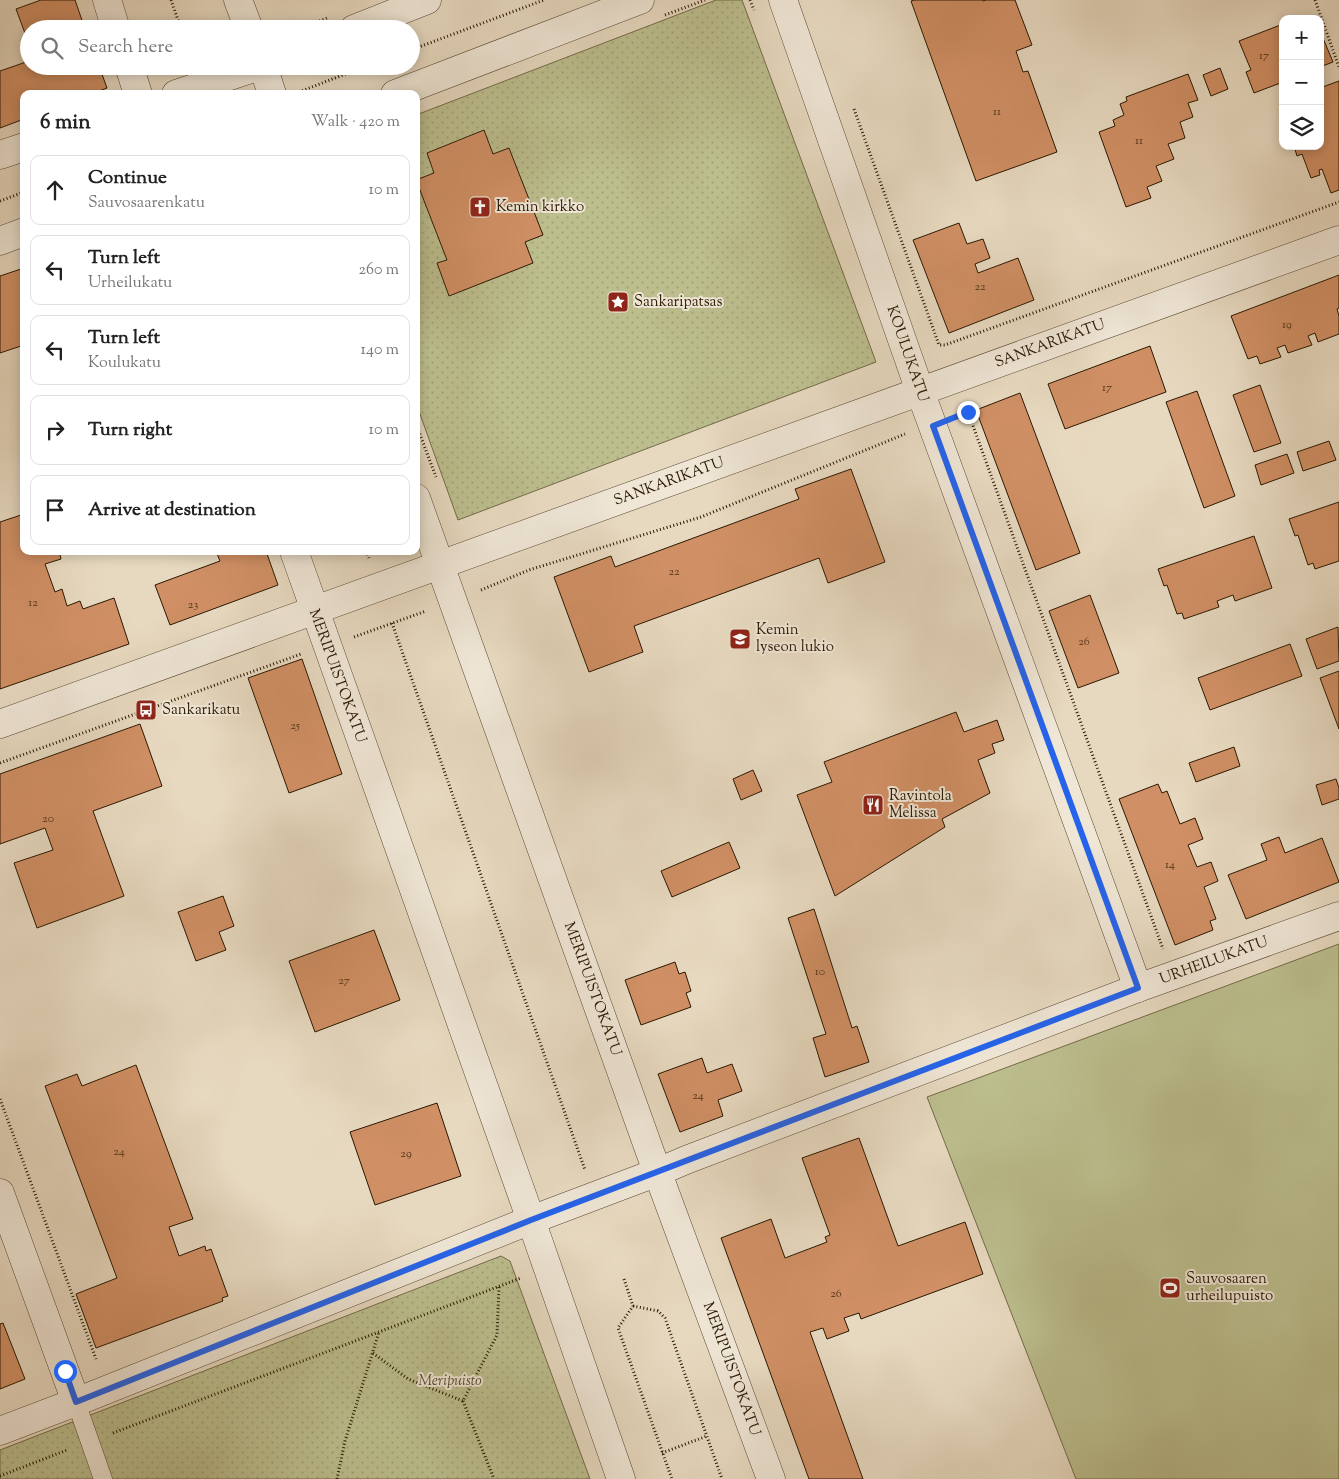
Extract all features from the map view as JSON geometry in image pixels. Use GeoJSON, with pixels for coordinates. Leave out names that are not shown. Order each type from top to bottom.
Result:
{"type":"FeatureCollection","features":[{"type":"Feature","properties":{"kind":"street"},"geometry":{"type":"LineString","coordinates":[[107,0],[113,20]]}},
{"type":"Feature","properties":{"kind":"street"},"geometry":{"type":"LineString","coordinates":[[238,0],[246,20]]}},
{"type":"Feature","properties":{"kind":"street"},"geometry":{"type":"LineString","coordinates":[[377,20],[427,0]]}},
{"type":"Feature","properties":{"kind":"street"},"geometry":{"type":"LineString","coordinates":[[405,90],[640,0]]}},
{"type":"Feature","properties":{"kind":"street","name":"KOULUKATU"},"geometry":{"type":"LineString","coordinates":[[784,0],[920,391],[1138,988]]}},
{"type":"Feature","properties":{"kind":"street"},"geometry":{"type":"LineString","coordinates":[[132,75],[137,90]]}},
{"type":"Feature","properties":{"kind":"street"},"geometry":{"type":"LineString","coordinates":[[188,90],[234,75]]}},
{"type":"Feature","properties":{"kind":"street"},"geometry":{"type":"LineString","coordinates":[[269,75],[282,90]]}},
{"type":"Feature","properties":{"kind":"street"},"geometry":{"type":"LineString","coordinates":[[0,155],[20,148]]}},
{"type":"Feature","properties":{"kind":"street"},"geometry":{"type":"LineString","coordinates":[[0,241],[20,234]]}},
{"type":"Feature","properties":{"kind":"street","name":"SANKARIKATU"},"geometry":{"type":"LineString","coordinates":[[0,724],[1339,240]]}},
{"type":"Feature","properties":{"kind":"street","name":"MERIPUISTOKATU"},"geometry":{"type":"LineString","coordinates":[[420,509],[658,1172],[771,1479]]}},
{"type":"Feature","properties":{"kind":"street","name":"MERIPUISTOKATU"},"geometry":{"type":"LineString","coordinates":[[295,555],[621,1479]]}},
{"type":"Feature","properties":{"kind":"street","name":"URHEILUKATU"},"geometry":{"type":"LineString","coordinates":[[0,1430],[76,1402],[695,1156],[1138,988],[1339,916]]}},
{"type":"Feature","properties":{"kind":"street"},"geometry":{"type":"LineString","coordinates":[[0,1193],[76,1402]]}},
{"type":"Feature","properties":{"kind":"lane"},"geometry":{"type":"LineString","coordinates":[[76,1402],[103,1479]]}},
{"type":"Feature","properties":{"kind":"path"},"geometry":{"type":"LineString","coordinates":[[171,0],[178,20]]}},
{"type":"Feature","properties":{"kind":"path"},"geometry":{"type":"LineString","coordinates":[[420,47],[544,0]]}},
{"type":"Feature","properties":{"kind":"path"},"geometry":{"type":"LineString","coordinates":[[1315,0],[1339,67]]}},
{"type":"Feature","properties":{"kind":"path"},"geometry":{"type":"LineString","coordinates":[[294,90],[339,75]]}},
{"type":"Feature","properties":{"kind":"path"},"geometry":{"type":"LineString","coordinates":[[852,102],[939,345],[945,345],[1339,202]]}},
{"type":"Feature","properties":{"kind":"path"},"geometry":{"type":"LineString","coordinates":[[0,201],[20,194]]}},
{"type":"Feature","properties":{"kind":"path"},"geometry":{"type":"LineString","coordinates":[[481,590],[529,570],[700,517],[905,434],[909,437],[968,412],[1166,957]]}},
{"type":"Feature","properties":{"kind":"path"},"geometry":{"type":"LineString","coordinates":[[392,623],[587,1176]]}},
{"type":"Feature","properties":{"kind":"path"},"geometry":{"type":"LineString","coordinates":[[0,762],[304,653]]}},
{"type":"Feature","properties":{"kind":"path"},"geometry":{"type":"LineString","coordinates":[[0,1099],[96,1359]]}},
{"type":"Feature","properties":{"kind":"path"},"geometry":{"type":"LineString","coordinates":[[0,1476],[524,1277]]}},
{"type":"Feature","properties":{"kind":"path"},"geometry":{"type":"LineString","coordinates":[[624,1279],[633,1306]]}},
{"type":"Feature","properties":{"kind":"path"},"geometry":{"type":"LineString","coordinates":[[463,1401],[498,1335],[499,1287]]}},
{"type":"Feature","properties":{"kind":"path"},"geometry":{"type":"LineString","coordinates":[[633,1306],[658,1311],[665,1318],[722,1479]]}},
{"type":"Feature","properties":{"kind":"path"},"geometry":{"type":"LineString","coordinates":[[633,1306],[618,1328],[672,1479]]}},
{"type":"Feature","properties":{"kind":"path"},"geometry":{"type":"LineString","coordinates":[[337,1479],[345,1441],[379,1332]]}},
{"type":"Feature","properties":{"kind":"path"},"geometry":{"type":"LineString","coordinates":[[373,1353],[408,1379],[463,1401],[494,1479]]}},
{"type":"Feature","properties":{"kind":"path"},"geometry":{"type":"LineString","coordinates":[[662,1453],[707,1436]]}},
{"type":"Feature","properties":{"kind":"green space"},"geometry":{"type":"Polygon","coordinates":[[[716,0],[742,0],[876,362],[458,520],[420,414],[420,113],[716,0]]]}},
{"type":"Feature","properties":{"kind":"green space","name":"Sauvosaaren urheilupuisto"},"geometry":{"type":"Polygon","coordinates":[[[1339,944],[1339,1479],[1076,1479],[927,1097],[1339,944]]]}},
{"type":"Feature","properties":{"kind":"green space","name":"Meripuisto"},"geometry":{"type":"Polygon","coordinates":[[[501,1256],[510,1261],[590,1479],[0,1479],[0,1450],[501,1256]]]}},
{"type":"Feature","properties":{"kind":"building"},"geometry":{"type":"Polygon","coordinates":[[[41,0],[75,0],[82,20],[20,20],[16,9],[41,0]]]}},
{"type":"Feature","properties":{"kind":"building"},"geometry":{"type":"Polygon","coordinates":[[[1015,0],[1032,45],[1016,51],[1023,72],[1028,71],[1057,152],[976,181],[911,1],[1015,0]]]}},
{"type":"Feature","properties":{"kind":"building"},"geometry":{"type":"Polygon","coordinates":[[[1279,26],[1279,84],[1254,93],[1246,72],[1251,70],[1239,41],[1279,26]]]}},
{"type":"Feature","properties":{"kind":"building"},"geometry":{"type":"Polygon","coordinates":[[[1324,41],[1333,62],[1324,65],[1324,41]]]}},
{"type":"Feature","properties":{"kind":"building"},"geometry":{"type":"Polygon","coordinates":[[[20,64],[20,75],[102,75],[107,88],[102,90],[20,90],[20,120],[0,128],[0,71],[20,64]]]}},
{"type":"Feature","properties":{"kind":"building"},"geometry":{"type":"Polygon","coordinates":[[[1220,68],[1228,89],[1211,96],[1203,75],[1220,68]]]}},
{"type":"Feature","properties":{"kind":"building"},"geometry":{"type":"Polygon","coordinates":[[[1188,74],[1198,100],[1188,103],[1193,117],[1180,122],[1185,138],[1168,144],[1174,159],[1156,166],[1162,181],[1147,187],[1151,198],[1126,207],[1099,132],[1115,126],[1113,120],[1124,115],[1120,104],[1127,101],[1126,97],[1188,74]]]}},
{"type":"Feature","properties":{"kind":"building"},"geometry":{"type":"Polygon","coordinates":[[[1339,81],[1339,190],[1331,193],[1322,169],[1319,170],[1320,175],[1311,178],[1302,154],[1297,156],[1295,150],[1324,150],[1324,87],[1339,81]]]}},
{"type":"Feature","properties":{"kind":"building","name":"Kemin kirkko"},"geometry":{"type":"Polygon","coordinates":[[[484,130],[493,154],[509,148],[543,235],[525,242],[533,263],[449,296],[437,263],[447,260],[420,190],[420,178],[434,173],[427,153],[484,130]]]}},
{"type":"Feature","properties":{"kind":"building"},"geometry":{"type":"Polygon","coordinates":[[[959,223],[967,244],[983,239],[990,258],[975,264],[978,273],[1018,258],[1034,300],[949,333],[913,240],[959,223]]]}},
{"type":"Feature","properties":{"kind":"building"},"geometry":{"type":"Polygon","coordinates":[[[20,269],[20,346],[0,353],[0,276],[20,269]]]}},
{"type":"Feature","properties":{"kind":"building"},"geometry":{"type":"Polygon","coordinates":[[[1339,275],[1339,308],[1337,309],[1339,334],[1318,342],[1315,333],[1308,336],[1312,345],[1288,353],[1285,345],[1277,348],[1281,357],[1260,364],[1257,356],[1248,359],[1231,316],[1339,275]]]}},
{"type":"Feature","properties":{"kind":"building"},"geometry":{"type":"Polygon","coordinates":[[[1150,346],[1166,392],[1065,429],[1048,384],[1150,346]]]}},
{"type":"Feature","properties":{"kind":"building"},"geometry":{"type":"Polygon","coordinates":[[[1260,385],[1281,443],[1254,452],[1233,395],[1260,385]]]}},
{"type":"Feature","properties":{"kind":"building"},"geometry":{"type":"Polygon","coordinates":[[[1197,391],[1235,496],[1204,508],[1166,402],[1197,391]]]}},
{"type":"Feature","properties":{"kind":"building"},"geometry":{"type":"Polygon","coordinates":[[[1020,393],[1080,553],[1036,570],[976,410],[1020,393]]]}},
{"type":"Feature","properties":{"kind":"building"},"geometry":{"type":"Polygon","coordinates":[[[1329,441],[1336,460],[1303,471],[1297,452],[1329,441]]]}},
{"type":"Feature","properties":{"kind":"building"},"geometry":{"type":"Polygon","coordinates":[[[1287,454],[1294,473],[1261,485],[1255,465],[1287,454]]]}},
{"type":"Feature","properties":{"kind":"building"},"geometry":{"type":"Polygon","coordinates":[[[851,469],[885,562],[828,583],[819,558],[634,626],[643,652],[589,672],[554,577],[611,556],[615,567],[799,499],[795,489],[851,469]]]}},
{"type":"Feature","properties":{"kind":"building"},"geometry":{"type":"Polygon","coordinates":[[[1339,502],[1339,561],[1315,569],[1313,563],[1308,565],[1298,535],[1295,536],[1289,519],[1339,502]]]}},
{"type":"Feature","properties":{"kind":"building"},"geometry":{"type":"Polygon","coordinates":[[[20,515],[20,555],[60,555],[61,559],[45,564],[55,592],[62,589],[67,606],[80,601],[83,609],[114,598],[129,644],[0,689],[0,522],[20,515]]]}},
{"type":"Feature","properties":{"kind":"building"},"geometry":{"type":"Polygon","coordinates":[[[1254,536],[1272,588],[1235,601],[1233,595],[1217,601],[1219,607],[1184,619],[1182,613],[1177,614],[1167,585],[1164,586],[1158,569],[1254,536]]]}},
{"type":"Feature","properties":{"kind":"building"},"geometry":{"type":"Polygon","coordinates":[[[218,555],[267,555],[278,585],[170,625],[155,585],[220,561],[218,555]]]}},
{"type":"Feature","properties":{"kind":"building"},"geometry":{"type":"Polygon","coordinates":[[[1090,595],[1119,673],[1078,688],[1049,611],[1090,595]]]}},
{"type":"Feature","properties":{"kind":"building"},"geometry":{"type":"Polygon","coordinates":[[[1338,627],[1339,661],[1317,669],[1306,639],[1338,627]]]}},
{"type":"Feature","properties":{"kind":"building"},"geometry":{"type":"Polygon","coordinates":[[[1290,644],[1302,676],[1210,710],[1198,678],[1290,644]]]}},
{"type":"Feature","properties":{"kind":"building"},"geometry":{"type":"Polygon","coordinates":[[[302,659],[342,774],[289,793],[248,678],[302,659]]]}},
{"type":"Feature","properties":{"kind":"building"},"geometry":{"type":"Polygon","coordinates":[[[1339,671],[1339,729],[1320,678],[1339,671]]]}},
{"type":"Feature","properties":{"kind":"building"},"geometry":{"type":"Polygon","coordinates":[[[956,712],[964,732],[997,720],[1004,740],[992,744],[995,753],[978,760],[990,793],[942,819],[945,827],[835,896],[797,795],[832,782],[824,762],[956,712]]]}},
{"type":"Feature","properties":{"kind":"building"},"geometry":{"type":"Polygon","coordinates":[[[140,724],[162,786],[93,811],[124,896],[37,928],[14,863],[53,850],[45,828],[0,844],[0,774],[140,724]]]}},
{"type":"Feature","properties":{"kind":"building"},"geometry":{"type":"Polygon","coordinates":[[[1234,747],[1240,766],[1196,782],[1189,763],[1234,747]]]}},
{"type":"Feature","properties":{"kind":"building"},"geometry":{"type":"Polygon","coordinates":[[[753,770],[762,791],[741,800],[733,779],[753,770]]]}},
{"type":"Feature","properties":{"kind":"building"},"geometry":{"type":"Polygon","coordinates":[[[1336,779],[1339,788],[1339,799],[1322,805],[1316,785],[1336,779]]]}},
{"type":"Feature","properties":{"kind":"building"},"geometry":{"type":"Polygon","coordinates":[[[1158,784],[1162,793],[1167,791],[1180,824],[1195,818],[1203,839],[1188,845],[1197,867],[1211,862],[1218,881],[1204,887],[1216,919],[1210,921],[1213,930],[1175,945],[1119,799],[1158,784]]]}},
{"type":"Feature","properties":{"kind":"building"},"geometry":{"type":"Polygon","coordinates":[[[1279,837],[1285,853],[1322,838],[1339,882],[1246,919],[1228,875],[1267,860],[1261,844],[1279,837]]]}},
{"type":"Feature","properties":{"kind":"building"},"geometry":{"type":"Polygon","coordinates":[[[729,842],[740,868],[672,897],[661,871],[729,842]]]}},
{"type":"Feature","properties":{"kind":"building"},"geometry":{"type":"Polygon","coordinates":[[[223,896],[234,926],[219,932],[226,950],[196,961],[178,912],[223,896]]]}},
{"type":"Feature","properties":{"kind":"building"},"geometry":{"type":"Polygon","coordinates":[[[814,909],[852,1028],[857,1026],[869,1062],[825,1077],[813,1038],[826,1034],[788,918],[814,909]]]}},
{"type":"Feature","properties":{"kind":"building"},"geometry":{"type":"Polygon","coordinates":[[[374,930],[400,1000],[315,1032],[289,961],[374,930]]]}},
{"type":"Feature","properties":{"kind":"building"},"geometry":{"type":"Polygon","coordinates":[[[675,962],[679,974],[685,972],[691,991],[686,993],[691,1007],[641,1025],[625,980],[675,962]]]}},
{"type":"Feature","properties":{"kind":"building"},"geometry":{"type":"Polygon","coordinates":[[[702,1058],[707,1073],[732,1064],[742,1091],[718,1100],[723,1116],[680,1132],[658,1074],[702,1058]]]}},
{"type":"Feature","properties":{"kind":"building"},"geometry":{"type":"Polygon","coordinates":[[[136,1065],[193,1219],[169,1227],[179,1256],[205,1246],[206,1251],[211,1249],[228,1296],[222,1298],[223,1301],[96,1348],[76,1294],[117,1278],[45,1086],[77,1074],[82,1086],[136,1065]]]}},
{"type":"Feature","properties":{"kind":"building"},"geometry":{"type":"Polygon","coordinates":[[[437,1103],[461,1176],[375,1205],[350,1132],[437,1103]]]}},
{"type":"Feature","properties":{"kind":"building"},"geometry":{"type":"Polygon","coordinates":[[[859,1138],[898,1246],[965,1222],[983,1274],[861,1319],[859,1313],[844,1318],[849,1331],[827,1339],[823,1328],[810,1332],[863,1479],[809,1479],[721,1238],[771,1219],[785,1258],[827,1242],[825,1237],[830,1235],[802,1158],[859,1138]]]}},
{"type":"Feature","properties":{"kind":"building"},"geometry":{"type":"Polygon","coordinates":[[[3,1323],[25,1379],[0,1389],[0,1324],[3,1323]]]}},
{"type":"Feature","properties":{"kind":"place","name":"Kemin kirkko"},"geometry":{"type":"Point","coordinates":[480,207]}},
{"type":"Feature","properties":{"kind":"place","name":"Sankaripatsas"},"geometry":{"type":"Point","coordinates":[618,302]}},
{"type":"Feature","properties":{"kind":"place","name":"Kemin lyseon lukio"},"geometry":{"type":"Point","coordinates":[740,639]}},
{"type":"Feature","properties":{"kind":"place","name":"Sankarikatu"},"geometry":{"type":"Point","coordinates":[146,710]}},
{"type":"Feature","properties":{"kind":"place","name":"Ravintola Melissa"},"geometry":{"type":"Point","coordinates":[873,805]}},
{"type":"Feature","properties":{"kind":"place","name":"Sauvosaaren urheilupuisto"},"geometry":{"type":"Point","coordinates":[1170,1288]}},
{"type":"Feature","properties":{"kind":"route"},"geometry":{"type":"LineString","coordinates":[[65,1371],[76,1402],[531,1220],[1138,988],[933,426],[968,412]]}}]}
